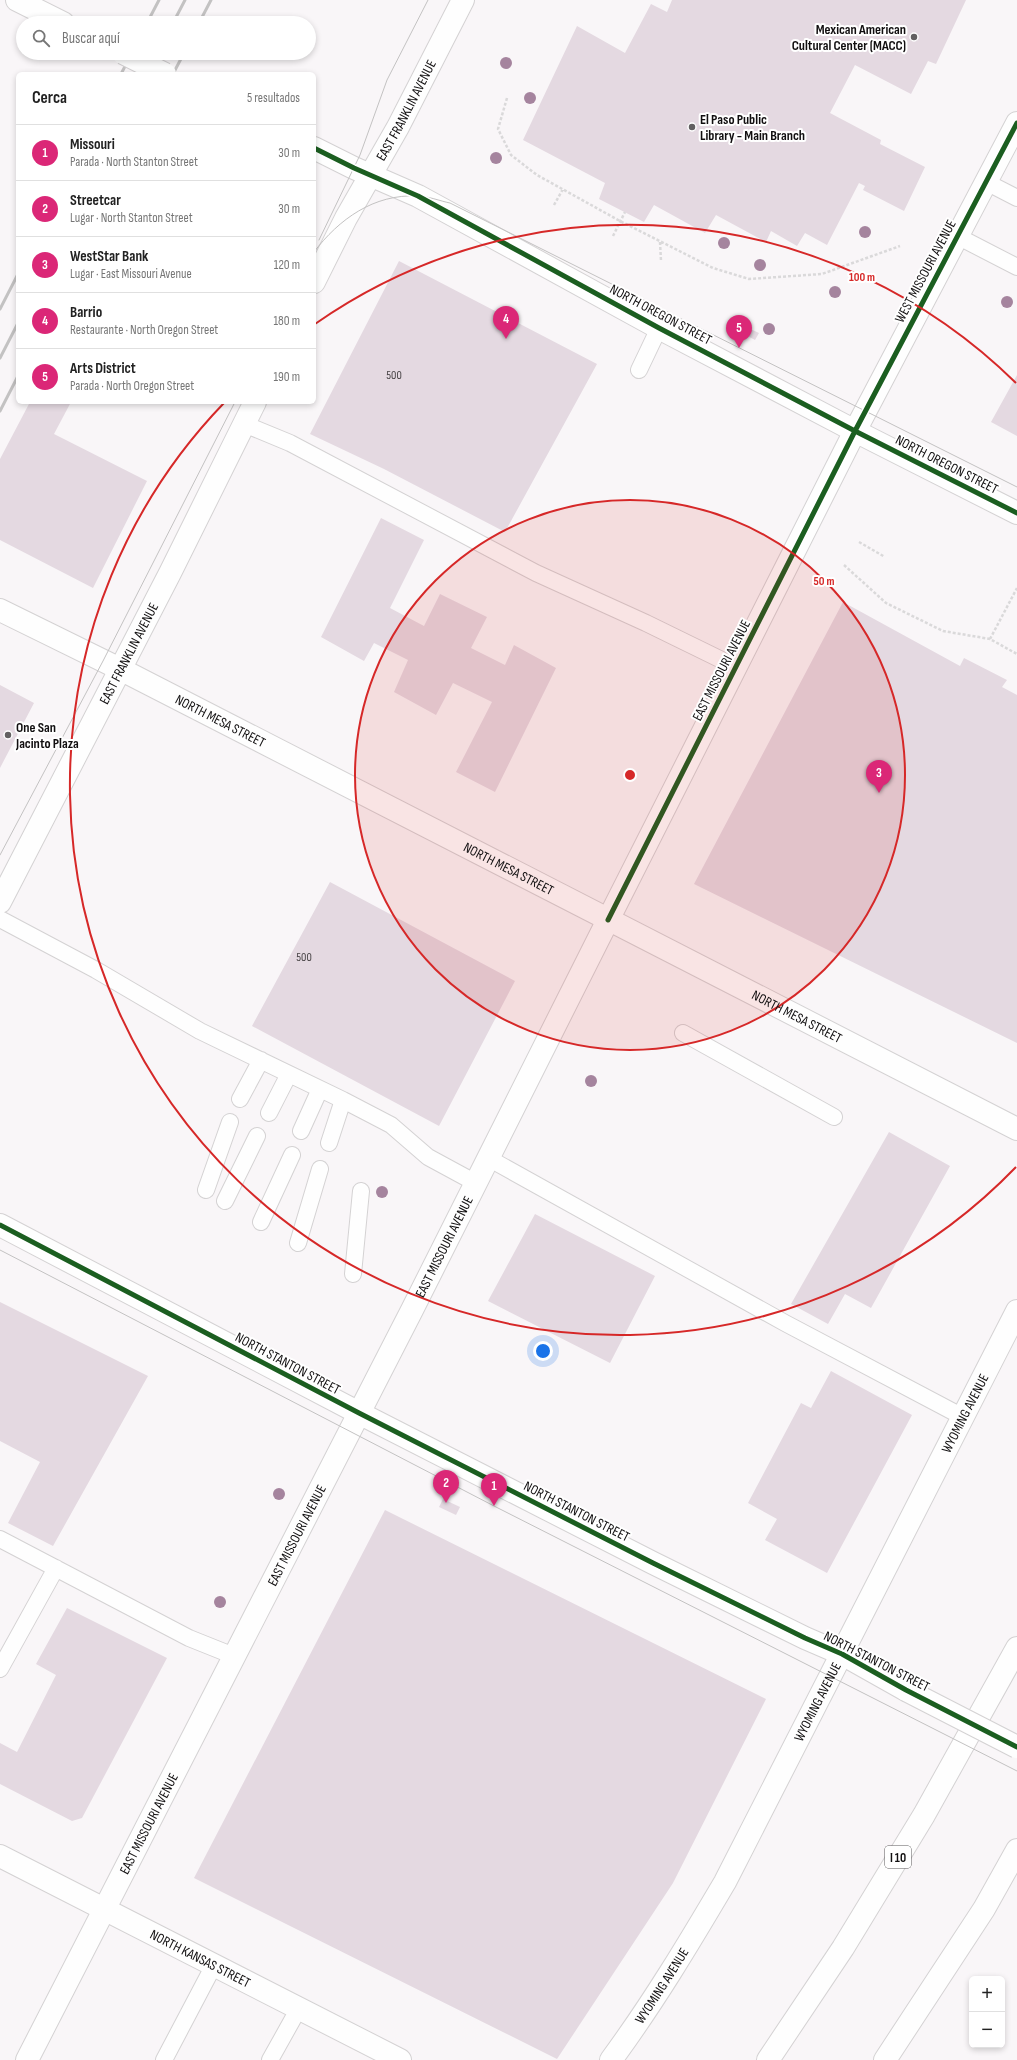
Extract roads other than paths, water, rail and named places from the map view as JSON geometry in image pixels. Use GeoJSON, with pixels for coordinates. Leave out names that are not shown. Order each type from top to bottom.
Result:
{"type":"FeatureCollection","features":[{"type":"Feature","properties":{"kind":"main road"},"geometry":{"type":"LineString","coordinates":[[17,0],[49,16]]}},
{"type":"Feature","properties":{"kind":"main road","name":"EAST FRANKLIN AVENUE"},"geometry":{"type":"LineString","coordinates":[[316,278],[346,218],[398,127],[463,0]]}},
{"type":"Feature","properties":{"kind":"main road"},"geometry":{"type":"LineString","coordinates":[[137,60],[161,72]]}},
{"type":"Feature","properties":{"kind":"main road","name":"WEST MISSOURI AVENUE"},"geometry":{"type":"LineString","coordinates":[[855,431],[1017,123]]}},
{"type":"Feature","properties":{"kind":"main road","name":"NORTH OREGON STREET"},"geometry":{"type":"LineString","coordinates":[[316,149],[371,176],[418,196],[659,328],[855,431],[1017,513]]}},
{"type":"Feature","properties":{"kind":"main road","name":"EAST FRANKLIN AVENUE"},"geometry":{"type":"LineString","coordinates":[[0,902],[254,404]]}},
{"type":"Feature","properties":{"kind":"main road","name":"EAST MISSOURI AVENUE"},"geometry":{"type":"LineString","coordinates":[[27,2060],[476,1184],[855,431]]}},
{"type":"Feature","properties":{"kind":"main road","name":"NORTH MESA STREET"},"geometry":{"type":"LineString","coordinates":[[0,610],[120,669],[1017,1130]]}},
{"type":"Feature","properties":{"kind":"main road","name":"NORTH STANTON STREET"},"geometry":{"type":"LineString","coordinates":[[0,1224],[359,1414],[653,1563],[805,1638],[842,1654],[906,1690],[1017,1746]]}},
{"type":"Feature","properties":{"kind":"main road","name":"WYOMING AVENUE"},"geometry":{"type":"LineString","coordinates":[[611,2060],[636,2027],[687,1948],[725,1882],[1017,1311]]}},
{"type":"Feature","properties":{"kind":"main road","name":"I 10"},"geometry":{"type":"LineString","coordinates":[[768,2060],[843,1948],[920,1822],[1017,1648]]}},
{"type":"Feature","properties":{"kind":"main road"},"geometry":{"type":"LineString","coordinates":[[885,2060],[984,1909],[1017,1850]]}},
{"type":"Feature","properties":{"kind":"main road","name":"NORTH KANSAS STREET"},"geometry":{"type":"LineString","coordinates":[[0,1856],[400,2060]]}},
{"type":"Feature","properties":{"kind":"lane"},"geometry":{"type":"LineString","coordinates":[[986,182],[1017,198]]}},
{"type":"Feature","properties":{"kind":"lane"},"geometry":{"type":"LineString","coordinates":[[957,236],[1017,267]]}},
{"type":"Feature","properties":{"kind":"lane"},"geometry":{"type":"LineString","coordinates":[[639,370],[659,328]]}},
{"type":"Feature","properties":{"kind":"lane"},"geometry":{"type":"LineString","coordinates":[[244,424],[290,443],[536,573],[646,623],[736,667]]}},
{"type":"Feature","properties":{"kind":"lane"},"geometry":{"type":"LineString","coordinates":[[0,919],[96,970],[200,1031],[391,1124],[428,1157],[476,1184]]}},
{"type":"Feature","properties":{"kind":"lane"},"geometry":{"type":"LineString","coordinates":[[683,1034],[834,1117]]}},
{"type":"Feature","properties":{"kind":"lane"},"geometry":{"type":"LineString","coordinates":[[240,1099],[261,1060]]}},
{"type":"Feature","properties":{"kind":"lane"},"geometry":{"type":"LineString","coordinates":[[269,1113],[289,1074]]}},
{"type":"Feature","properties":{"kind":"lane"},"geometry":{"type":"LineString","coordinates":[[301,1132],[320,1089]]}},
{"type":"Feature","properties":{"kind":"lane"},"geometry":{"type":"LineString","coordinates":[[329,1143],[343,1100]]}},
{"type":"Feature","properties":{"kind":"lane"},"geometry":{"type":"LineString","coordinates":[[206,1190],[230,1122]]}},
{"type":"Feature","properties":{"kind":"lane"},"geometry":{"type":"LineString","coordinates":[[225,1201],[257,1136]]}},
{"type":"Feature","properties":{"kind":"lane"},"geometry":{"type":"LineString","coordinates":[[261,1222],[292,1155]]}},
{"type":"Feature","properties":{"kind":"lane"},"geometry":{"type":"LineString","coordinates":[[488,1158],[784,1322],[963,1417]]}},
{"type":"Feature","properties":{"kind":"lane"},"geometry":{"type":"LineString","coordinates":[[298,1243],[320,1169]]}},
{"type":"Feature","properties":{"kind":"lane"},"geometry":{"type":"LineString","coordinates":[[353,1274],[361,1191]]}},
{"type":"Feature","properties":{"kind":"lane"},"geometry":{"type":"LineString","coordinates":[[0,1539],[189,1638],[234,1656]]}},
{"type":"Feature","properties":{"kind":"lane"},"geometry":{"type":"LineString","coordinates":[[0,1670],[56,1568]]}},
{"type":"Feature","properties":{"kind":"lane"},"geometry":{"type":"LineString","coordinates":[[164,2060],[214,1965]]}},
{"type":"Feature","properties":{"kind":"lane"},"geometry":{"type":"LineString","coordinates":[[270,2060],[299,2008]]}},
{"type":"Feature","properties":{"kind":"tram line"},"geometry":{"type":"LineString","coordinates":[[319,240],[360,155],[387,80],[428,0]]}},
{"type":"Feature","properties":{"kind":"tram line"},"geometry":{"type":"LineString","coordinates":[[316,250],[346,219],[372,204],[386,199],[401,196],[421,196],[450,203],[1017,487]]}},
{"type":"Feature","properties":{"kind":"tram line"},"geometry":{"type":"LineString","coordinates":[[0,855],[103,661],[234,404]]}},
{"type":"Feature","properties":{"kind":"tram line"},"geometry":{"type":"LineString","coordinates":[[0,1250],[494,1506],[1017,1771]]}},
{"type":"Feature","properties":{"kind":"railway"},"geometry":{"type":"LineString","coordinates":[[151,16],[159,0]]}},
{"type":"Feature","properties":{"kind":"railway"},"geometry":{"type":"LineString","coordinates":[[177,16],[185,0]]}},
{"type":"Feature","properties":{"kind":"railway"},"geometry":{"type":"LineString","coordinates":[[203,16],[211,0]]}},
{"type":"Feature","properties":{"kind":"railway"},"geometry":{"type":"LineString","coordinates":[[122,72],[128,60]]}},
{"type":"Feature","properties":{"kind":"railway"},"geometry":{"type":"LineString","coordinates":[[147,72],[153,60]]}},
{"type":"Feature","properties":{"kind":"railway"},"geometry":{"type":"LineString","coordinates":[[174,72],[180,60]]}},
{"type":"Feature","properties":{"kind":"railway"},"geometry":{"type":"LineString","coordinates":[[0,309],[16,278]]}},
{"type":"Feature","properties":{"kind":"railway"},"geometry":{"type":"LineString","coordinates":[[0,358],[16,327]]}},
{"type":"Feature","properties":{"kind":"railway"},"geometry":{"type":"LineString","coordinates":[[0,411],[16,380]]}},
{"type":"Feature","properties":{"kind":"place","name":"Mexican American Cultural Center (MACC)"},"geometry":{"type":"Point","coordinates":[914,37]}},
{"type":"Feature","properties":{"kind":"place","name":"El Paso Public Library - Main Branch"},"geometry":{"type":"Point","coordinates":[692,127]}},
{"type":"Feature","properties":{"kind":"place","name":"Barrio"},"geometry":{"type":"Point","coordinates":[506,339]}},
{"type":"Feature","properties":{"kind":"place","name":"Arts District"},"geometry":{"type":"Point","coordinates":[739,348]}},
{"type":"Feature","properties":{"kind":"place","name":"One San Jacinto Plaza"},"geometry":{"type":"Point","coordinates":[8,735]}},
{"type":"Feature","properties":{"kind":"place","name":"WestStar Bank"},"geometry":{"type":"Point","coordinates":[879,793]}},
{"type":"Feature","properties":{"kind":"place","name":"Streetcar"},"geometry":{"type":"Point","coordinates":[446,1503]}},
{"type":"Feature","properties":{"kind":"place","name":"Missouri"},"geometry":{"type":"Point","coordinates":[494,1506]}}]}
